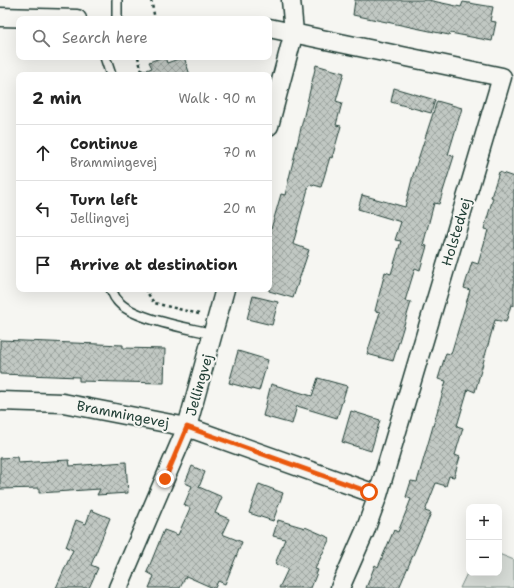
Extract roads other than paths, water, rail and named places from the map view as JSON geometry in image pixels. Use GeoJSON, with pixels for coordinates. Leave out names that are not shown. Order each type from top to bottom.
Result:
{"type":"FeatureCollection","features":[{"type":"Feature","properties":{"kind":"street"},"geometry":{"type":"LineString","coordinates":[[272,115],[294,32],[291,0]]}},
{"type":"Feature","properties":{"kind":"street"},"geometry":{"type":"LineString","coordinates":[[0,17],[16,17]]}},
{"type":"Feature","properties":{"kind":"street"},"geometry":{"type":"LineString","coordinates":[[272,28],[294,32]]}},
{"type":"Feature","properties":{"kind":"street","name":"Holstedvej"},"geometry":{"type":"LineString","coordinates":[[294,32],[502,77],[378,495],[365,531],[340,588]]}},
{"type":"Feature","properties":{"kind":"street","name":"Jellingvej"},"geometry":{"type":"LineString","coordinates":[[118,588],[187,427],[224,292]]}},
{"type":"Feature","properties":{"kind":"street","name":"Brammingevej"},"geometry":{"type":"LineString","coordinates":[[0,401],[63,403],[187,427],[378,495]]}},
{"type":"Feature","properties":{"kind":"lane"},"geometry":{"type":"LineString","coordinates":[[116,0],[117,16]]}},
{"type":"Feature","properties":{"kind":"lane"},"geometry":{"type":"LineString","coordinates":[[106,60],[110,72]]}},
{"type":"Feature","properties":{"kind":"lane"},"geometry":{"type":"LineString","coordinates":[[112,292],[117,301],[130,311],[146,317],[215,326]]}}]}
